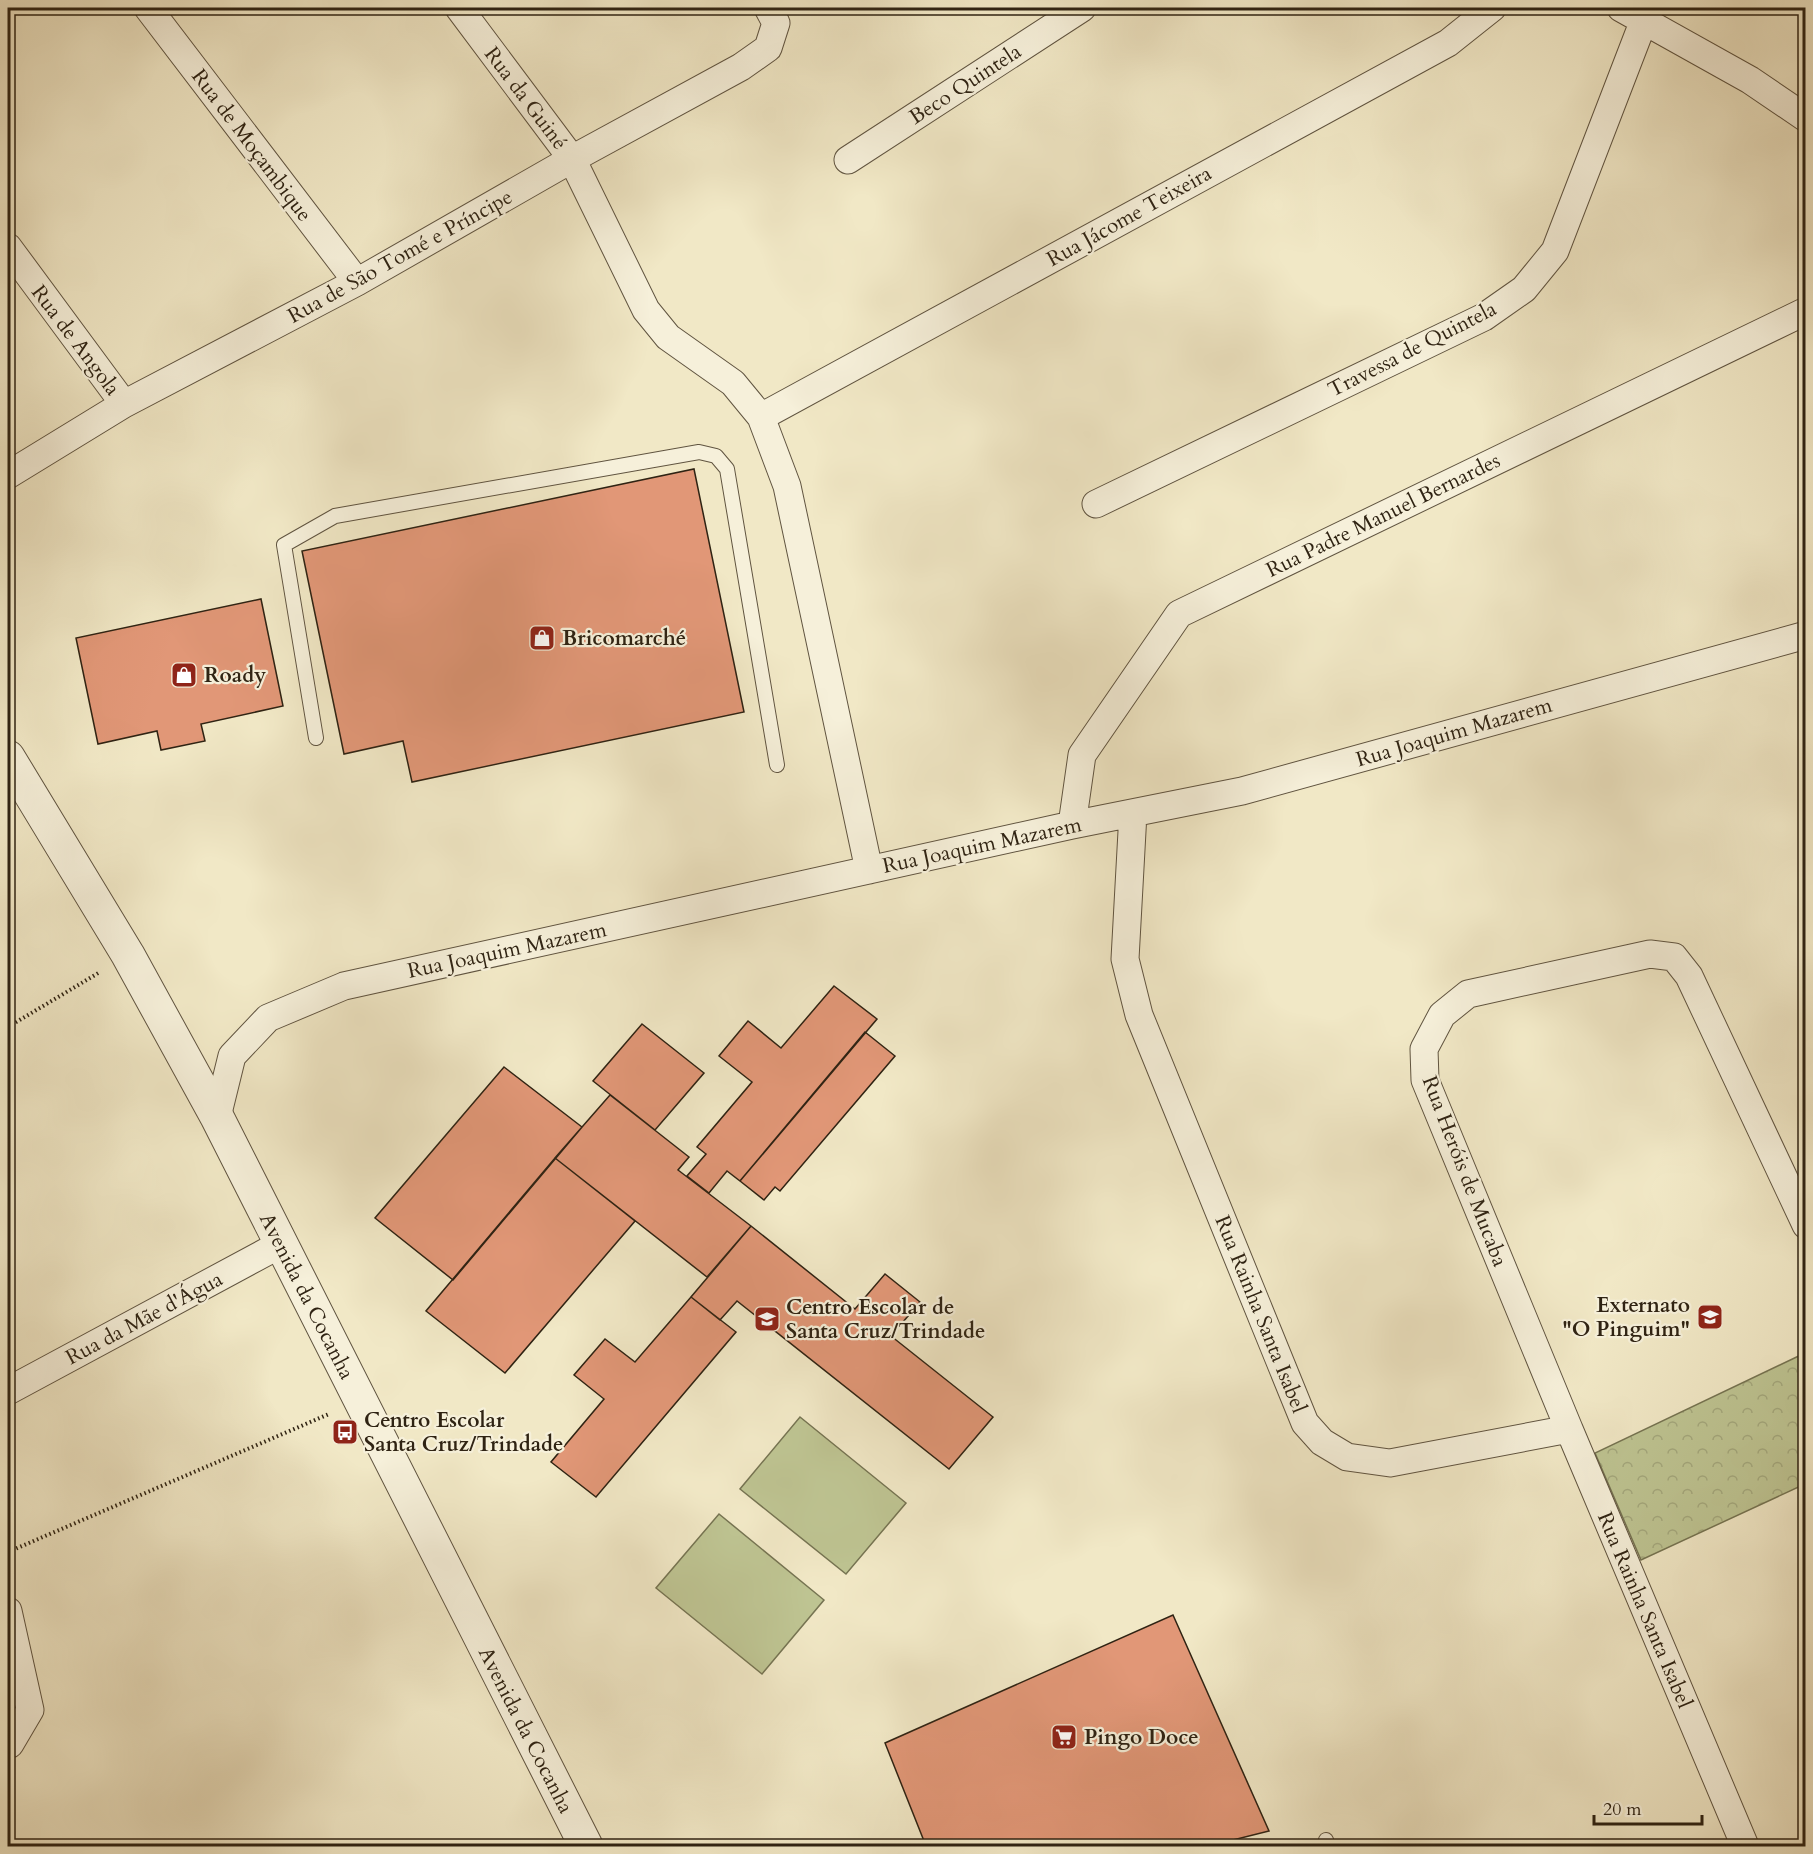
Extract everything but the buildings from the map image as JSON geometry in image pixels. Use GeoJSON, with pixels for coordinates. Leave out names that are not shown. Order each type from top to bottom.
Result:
{"type":"FeatureCollection","features":[{"type":"Feature","properties":{"kind":"street","name":"Rua de Moçambique"},"geometry":{"type":"LineString","coordinates":[[148,8],[357,282]]}},
{"type":"Feature","properties":{"kind":"street","name":"Rua da Guiné"},"geometry":{"type":"LineString","coordinates":[[459,8],[572,159],[646,310],[668,338],[733,383],[760,417],[787,486],[869,870]]}},
{"type":"Feature","properties":{"kind":"street","name":"Beco Quintela"},"geometry":{"type":"LineString","coordinates":[[848,160],[1082,8]]}},
{"type":"Feature","properties":{"kind":"street","name":"Rua Jácome Teixeira"},"geometry":{"type":"LineString","coordinates":[[760,417],[1448,43],[1492,8]]}},
{"type":"Feature","properties":{"kind":"street"},"geometry":{"type":"LineString","coordinates":[[1621,8],[1750,80],[1806,118]]}},
{"type":"Feature","properties":{"kind":"street","name":"Rua de São Tomé e Príncipe"},"geometry":{"type":"LineString","coordinates":[[8,475],[124,404],[357,282],[572,159],[741,67],[768,48],[772,15]]}},
{"type":"Feature","properties":{"kind":"street","name":"Travessa de Quintela"},"geometry":{"type":"LineString","coordinates":[[1096,504],[1484,317],[1524,289],[1555,251],[1644,20]]}},
{"type":"Feature","properties":{"kind":"street","name":"Rua de Angola"},"geometry":{"type":"LineString","coordinates":[[8,247],[124,404]]}},
{"type":"Feature","properties":{"kind":"street","name":"Rua Padre Manuel Bernardes"},"geometry":{"type":"LineString","coordinates":[[1072,825],[1082,755],[1179,614],[1806,311]]}},
{"type":"Feature","properties":{"kind":"street","name":"Rua Joaquim Mazarem"},"geometry":{"type":"LineString","coordinates":[[217,1117],[232,1056],[268,1018],[345,986],[1072,825],[1242,791],[1806,635]]}},
{"type":"Feature","properties":{"kind":"street","name":"Avenida da Cocanha"},"geometry":{"type":"LineString","coordinates":[[8,757],[128,955],[217,1117],[586,1846]]}},
{"type":"Feature","properties":{"kind":"street","name":"Rua Rainha Santa Isabel"},"geometry":{"type":"LineString","coordinates":[[1132,813],[1125,959],[1139,1015],[1305,1423],[1322,1442],[1347,1457],[1390,1463],[1569,1429],[1745,1846]]}},
{"type":"Feature","properties":{"kind":"street","name":"Rua Heróis de Mucaba"},"geometry":{"type":"LineString","coordinates":[[1569,1429],[1425,1080],[1424,1049],[1442,1015],[1468,994],[1650,954],[1674,957],[1689,976],[1806,1225]]}},
{"type":"Feature","properties":{"kind":"street","name":"Rua da Mãe d'Água"},"geometry":{"type":"LineString","coordinates":[[8,1391],[281,1244]]}},
{"type":"Feature","properties":{"kind":"street"},"geometry":{"type":"LineString","coordinates":[[8,1611],[30,1710],[8,1744]]}},
{"type":"Feature","properties":{"kind":"lane"},"geometry":{"type":"LineString","coordinates":[[316,738],[284,545],[335,516],[699,452],[716,456],[727,469],[777,765]]}},
{"type":"Feature","properties":{"kind":"path"},"geometry":{"type":"LineString","coordinates":[[8,1027],[128,955]]}},
{"type":"Feature","properties":{"kind":"path"},"geometry":{"type":"LineString","coordinates":[[8,1552],[360,1401]]}},
{"type":"Feature","properties":{"kind":"green space"},"geometry":{"type":"Polygon","coordinates":[[[1805,1353],[1805,1484],[1641,1560],[1595,1453],[1805,1353]]]}},
{"type":"Feature","properties":{"kind":"green space"},"geometry":{"type":"Polygon","coordinates":[[[800,1417],[906,1503],[846,1574],[740,1489],[800,1417]]]}},
{"type":"Feature","properties":{"kind":"green space"},"geometry":{"type":"Polygon","coordinates":[[[719,1514],[824,1600],[762,1674],[656,1588],[719,1514]]]}},
{"type":"Feature","properties":{"kind":"place","name":"Bricomarché"},"geometry":{"type":"Point","coordinates":[542,638]}},
{"type":"Feature","properties":{"kind":"place","name":"Roady"},"geometry":{"type":"Point","coordinates":[184,675]}},
{"type":"Feature","properties":{"kind":"place","name":"Externato \"O Pinguim\""},"geometry":{"type":"Point","coordinates":[1710,1317]}},
{"type":"Feature","properties":{"kind":"place","name":"Centro Escolar de Santa Cruz/Trindade"},"geometry":{"type":"Point","coordinates":[767,1319]}},
{"type":"Feature","properties":{"kind":"place","name":"Centro Escolar Santa Cruz/Trindade"},"geometry":{"type":"Point","coordinates":[345,1432]}},
{"type":"Feature","properties":{"kind":"place","name":"Pingo Doce"},"geometry":{"type":"Point","coordinates":[1064,1737]}}]}
